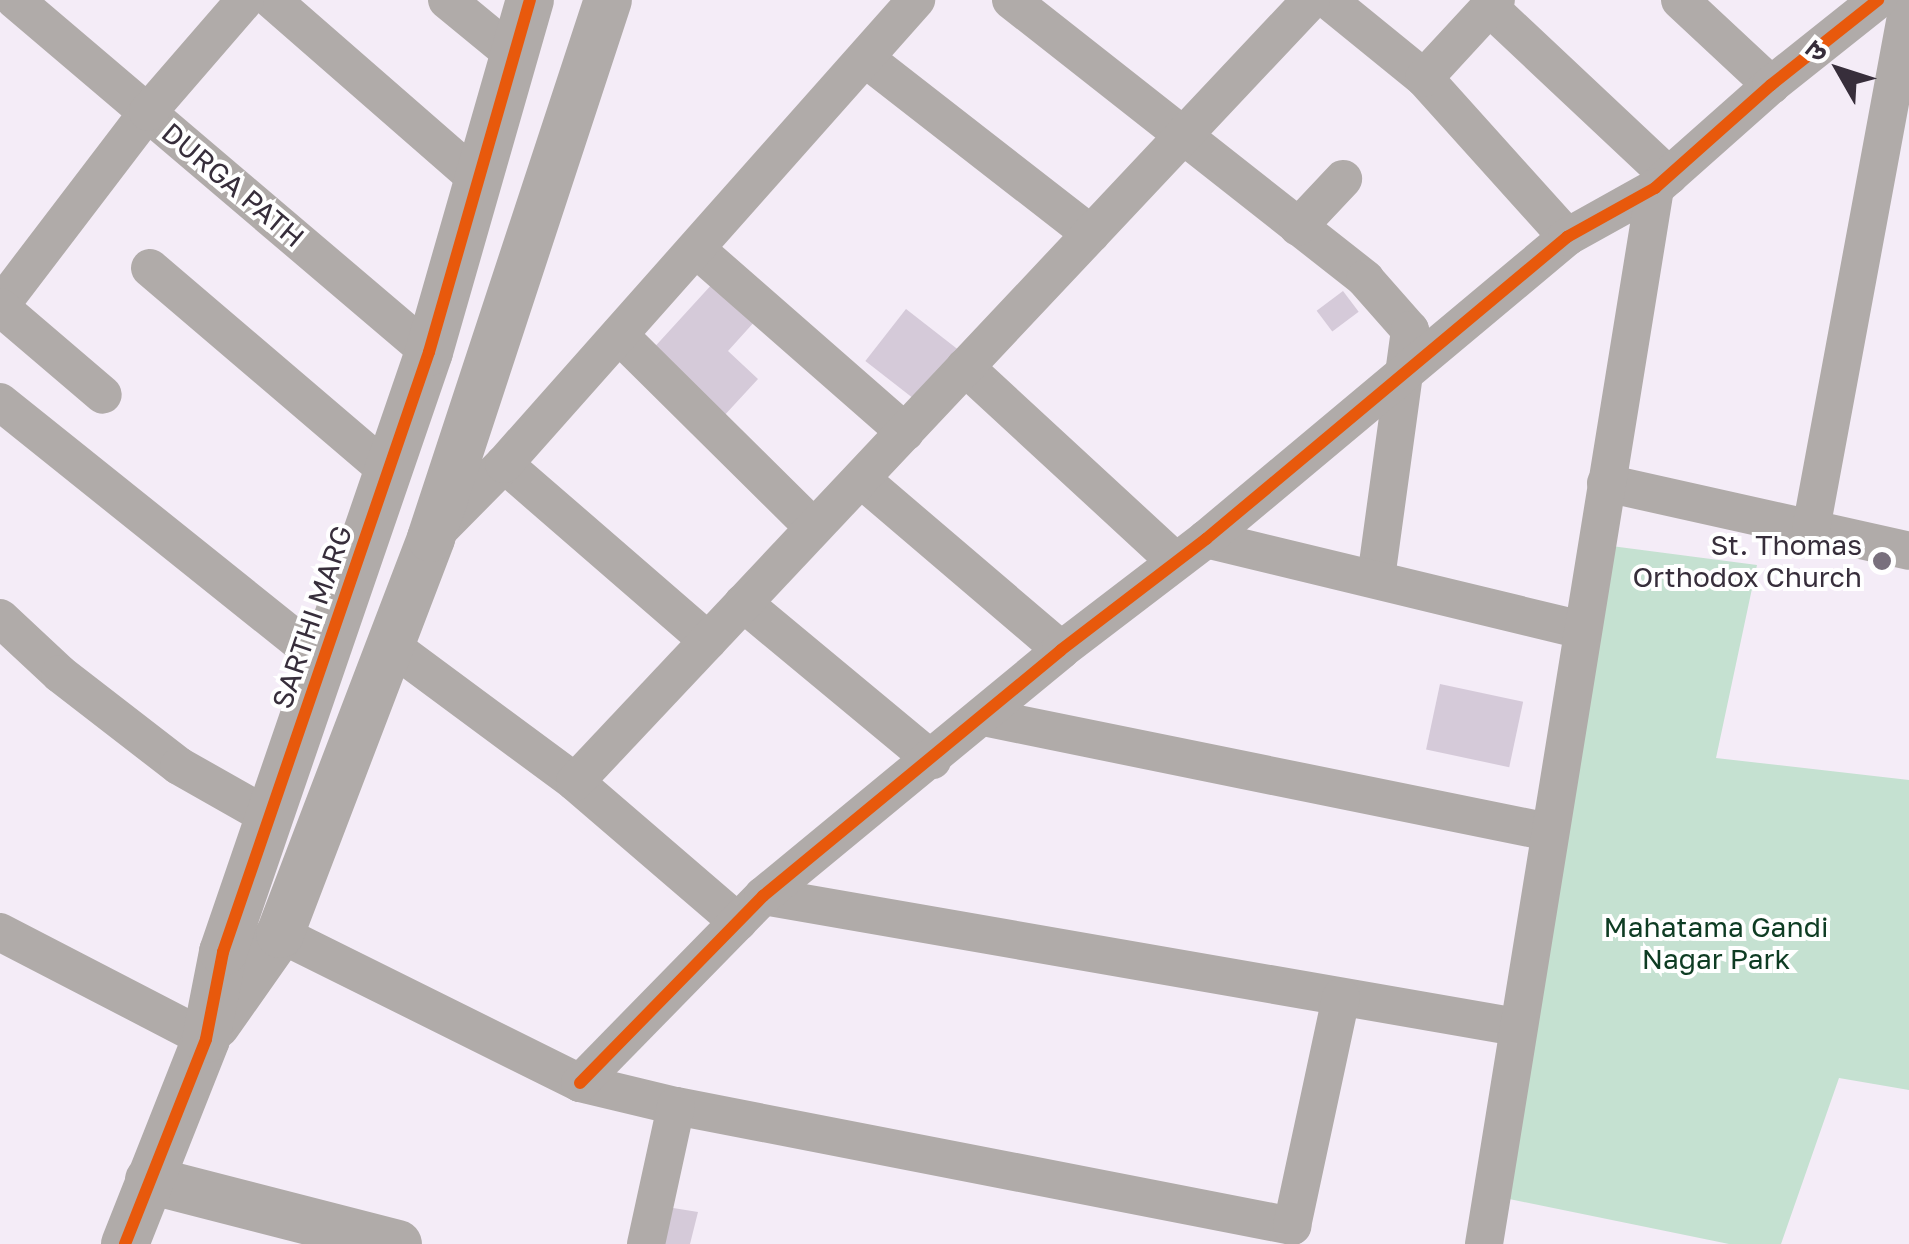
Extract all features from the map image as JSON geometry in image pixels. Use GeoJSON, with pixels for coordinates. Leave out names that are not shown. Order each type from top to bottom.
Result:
{"type":"FeatureCollection","features":[{"type":"Feature","properties":{"kind":"street"},"geometry":{"type":"LineString","coordinates":[[103,395],[0,306],[148,112],[245,0]]}},
{"type":"Feature","properties":{"kind":"street"},"geometry":{"type":"LineString","coordinates":[[272,0],[478,180]]}},
{"type":"Feature","properties":{"kind":"street"},"geometry":{"type":"LineString","coordinates":[[447,0],[514,55]]}},
{"type":"Feature","properties":{"kind":"street","name":"SARTHI MARG"},"geometry":{"type":"LineString","coordinates":[[125,1244],[206,1039],[223,952],[431,345],[530,0]]}},
{"type":"Feature","properties":{"kind":"street"},"geometry":{"type":"LineString","coordinates":[[0,932],[206,1039],[280,934],[431,538],[608,0]]}},
{"type":"Feature","properties":{"kind":"street"},"geometry":{"type":"LineString","coordinates":[[431,538],[504,464],[916,0]]}},
{"type":"Feature","properties":{"kind":"street"},"geometry":{"type":"LineString","coordinates":[[1011,0],[1365,280],[1410,330],[1376,578]]}},
{"type":"Feature","properties":{"kind":"street"},"geometry":{"type":"LineString","coordinates":[[575,782],[1311,0]]}},
{"type":"Feature","properties":{"kind":"street"},"geometry":{"type":"LineString","coordinates":[[1328,0],[1424,78],[1567,237]]}},
{"type":"Feature","properties":{"kind":"street"},"geometry":{"type":"LineString","coordinates":[[1680,0],[1771,86]]}},
{"type":"Feature","properties":{"kind":"street"},"geometry":{"type":"LineString","coordinates":[[1424,78],[1493,4],[1662,182]]}},
{"type":"Feature","properties":{"kind":"street"},"geometry":{"type":"LineString","coordinates":[[580,1082],[751,909],[1061,650],[1191,550],[1567,237],[1662,182],[1771,86],[1888,5]]}},
{"type":"Feature","properties":{"kind":"street"},"geometry":{"type":"LineString","coordinates":[[1811,529],[1888,5]]}},
{"type":"Feature","properties":{"kind":"street","name":"DURGA PATH"},"geometry":{"type":"LineString","coordinates":[[15,7],[431,345]]}},
{"type":"Feature","properties":{"kind":"street"},"geometry":{"type":"LineString","coordinates":[[866,59],[1091,234]]}},
{"type":"Feature","properties":{"kind":"street"},"geometry":{"type":"LineString","coordinates":[[1298,227],[1343,179]]}},
{"type":"Feature","properties":{"kind":"street"},"geometry":{"type":"LineString","coordinates":[[1484,1244],[1606,484],[1662,182]]}},
{"type":"Feature","properties":{"kind":"street"},"geometry":{"type":"LineString","coordinates":[[696,249],[905,432]]}},
{"type":"Feature","properties":{"kind":"street"},"geometry":{"type":"LineString","coordinates":[[150,268],[388,471]]}},
{"type":"Feature","properties":{"kind":"street"},"geometry":{"type":"LineString","coordinates":[[619,334],[814,528]]}},
{"type":"Feature","properties":{"kind":"street"},"geometry":{"type":"LineString","coordinates":[[431,345],[487,368]]}},
{"type":"Feature","properties":{"kind":"street"},"geometry":{"type":"LineString","coordinates":[[964,368],[1191,550],[1376,578],[1582,630]]}},
{"type":"Feature","properties":{"kind":"street"},"geometry":{"type":"LineString","coordinates":[[0,402],[322,660]]}},
{"type":"Feature","properties":{"kind":"street"},"geometry":{"type":"LineString","coordinates":[[504,464],[708,641]]}},
{"type":"Feature","properties":{"kind":"street"},"geometry":{"type":"LineString","coordinates":[[861,479],[1061,650]]}},
{"type":"Feature","properties":{"kind":"street"},"geometry":{"type":"LineString","coordinates":[[1606,484],[1909,552]]}},
{"type":"Feature","properties":{"kind":"street"},"geometry":{"type":"LineString","coordinates":[[743,603],[932,760]]}},
{"type":"Feature","properties":{"kind":"street"},"geometry":{"type":"LineString","coordinates":[[0,618],[60,674],[180,766],[270,817]]}},
{"type":"Feature","properties":{"kind":"street"},"geometry":{"type":"LineString","coordinates":[[390,645],[751,909],[1517,1027]]}},
{"type":"Feature","properties":{"kind":"street"},"geometry":{"type":"LineString","coordinates":[[983,717],[1549,832]]}},
{"type":"Feature","properties":{"kind":"street"},"geometry":{"type":"LineString","coordinates":[[280,934],[580,1082],[1212,1227],[1292,1226],[1341,997]]}},
{"type":"Feature","properties":{"kind":"street"},"geometry":{"type":"LineString","coordinates":[[646,1244],[676,1106]]}},
{"type":"Feature","properties":{"kind":"street"},"geometry":{"type":"LineString","coordinates":[[148,1180],[398,1244]]}},
{"type":"Feature","properties":{"kind":"green space","name":"Mahatama Gandi Nagar Park"},"geometry":{"type":"Polygon","coordinates":[[[1596,544],[1757,565],[1716,758],[1909,780],[1909,1090],[1839,1078],[1781,1244],[1729,1244],[1490,1195],[1596,544]]]}},
{"type":"Feature","properties":{"kind":"building"},"geometry":{"type":"Polygon","coordinates":[[[714,282],[756,320],[728,351],[758,379],[722,418],[650,352],[714,282]]]}},
{"type":"Feature","properties":{"kind":"building"},"geometry":{"type":"Polygon","coordinates":[[[1343,291],[1359,312],[1332,332],[1317,311],[1343,291]]]}},
{"type":"Feature","properties":{"kind":"building"},"geometry":{"type":"Polygon","coordinates":[[[906,309],[960,351],[919,403],[865,361],[906,309]]]}},
{"type":"Feature","properties":{"kind":"building"},"geometry":{"type":"Polygon","coordinates":[[[1440,684],[1523,702],[1509,767],[1426,750],[1440,684]]]}},
{"type":"Feature","properties":{"kind":"building"},"geometry":{"type":"Polygon","coordinates":[[[667,1207],[698,1212],[690,1244],[658,1244],[667,1207]]]}},
{"type":"Feature","properties":{"kind":"cycle path"},"geometry":{"type":"LineString","coordinates":[[125,1244],[206,1039],[223,952],[429,352],[530,0]]}},
{"type":"Feature","properties":{"kind":"cycle path"},"geometry":{"type":"LineString","coordinates":[[580,1083],[763,896],[1061,650],[1206,539],[1567,237],[1655,188],[1771,85],[1878,0]]}},
{"type":"Feature","properties":{"kind":"place","name":"St. Thomas Orthodox Church"},"geometry":{"type":"Point","coordinates":[1882,561]}}]}
